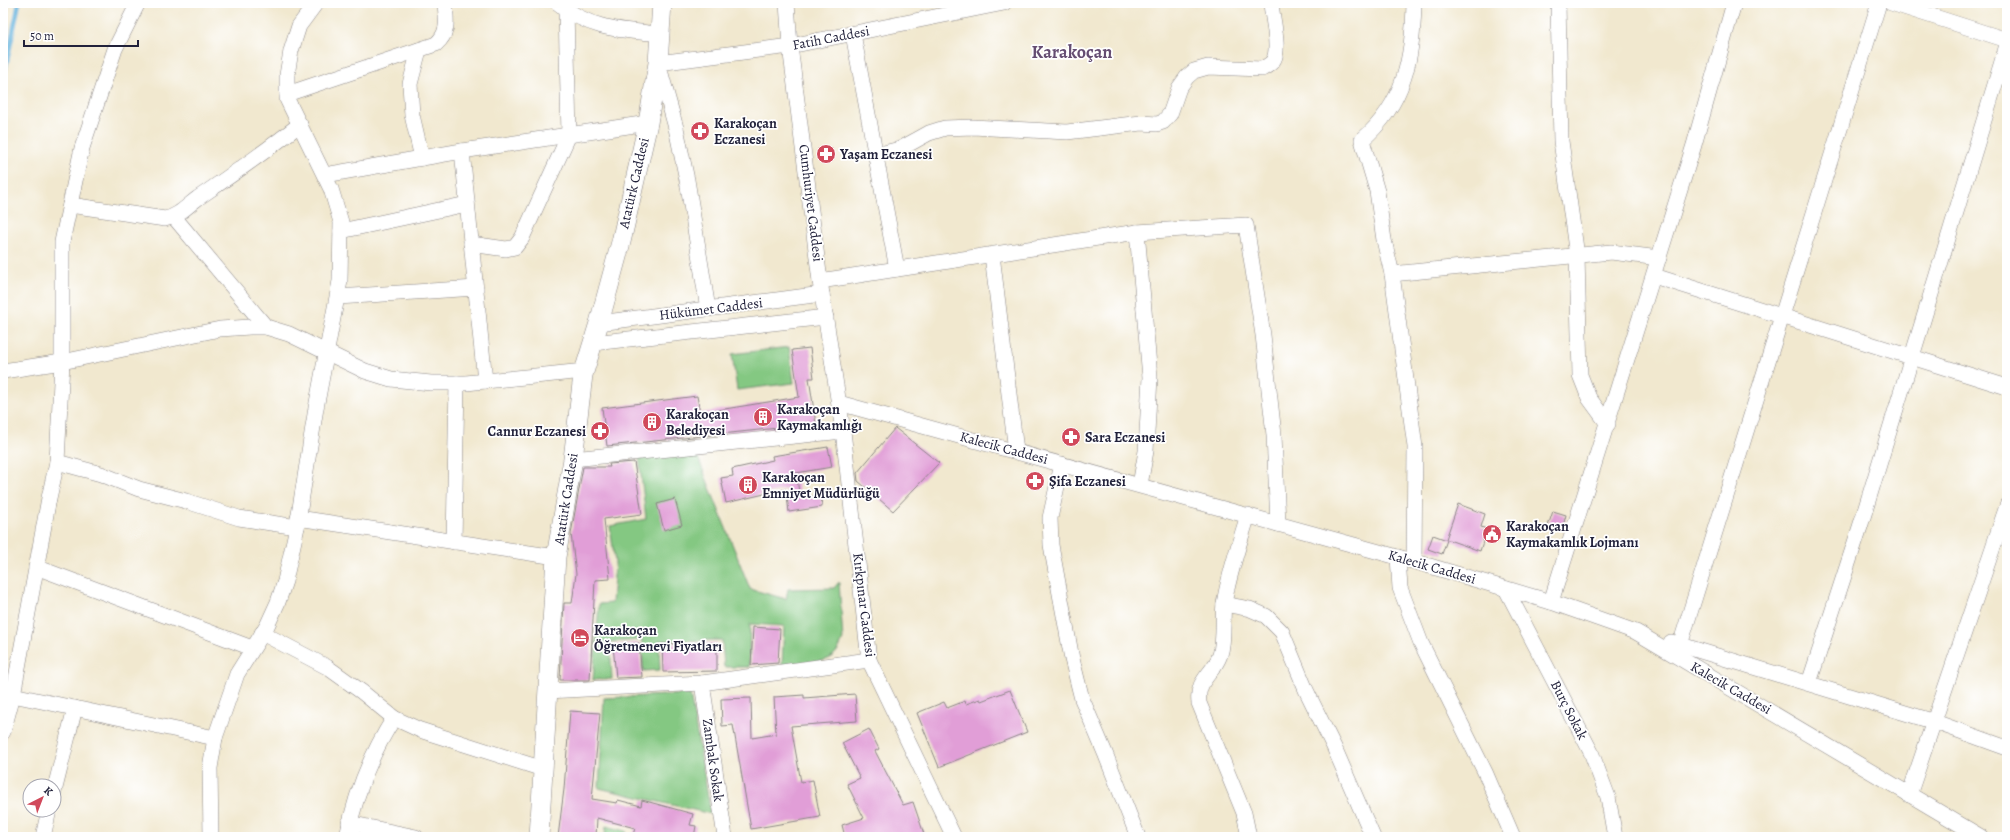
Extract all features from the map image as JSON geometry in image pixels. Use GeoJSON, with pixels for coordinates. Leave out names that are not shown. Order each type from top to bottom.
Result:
{"type":"FeatureCollection","features":[{"type":"Feature","properties":{"kind":"main road","name":"Atatürk Caddesi"},"geometry":{"type":"LineString","coordinates":[[539,837],[556,557],[573,459],[584,370],[599,323],[621,242],[648,123],[658,63],[662,3]]}},
{"type":"Feature","properties":{"kind":"street"},"geometry":{"type":"LineString","coordinates":[[3,732],[13,695],[57,462],[62,362],[62,242],[82,148],[112,56],[138,3]]}},
{"type":"Feature","properties":{"kind":"street"},"geometry":{"type":"LineString","coordinates":[[211,837],[210,768],[215,738],[237,674],[262,632],[280,595],[298,522],[316,408],[338,297],[340,280],[341,222],[325,175],[287,99],[287,75],[291,51],[300,26],[316,3]]}},
{"type":"Feature","properties":{"kind":"street"},"geometry":{"type":"LineString","coordinates":[[287,94],[436,44],[444,36],[447,27],[445,3]]}},
{"type":"Feature","properties":{"kind":"street","name":"Cumhuriyet Caddesi"},"geometry":{"type":"LineString","coordinates":[[787,3],[790,46],[821,288],[839,403]]}},
{"type":"Feature","properties":{"kind":"street","name":"Fatih Caddesi"},"geometry":{"type":"LineString","coordinates":[[658,63],[790,46],[853,34],[957,8],[1004,3]]}},
{"type":"Feature","properties":{"kind":"street"},"geometry":{"type":"LineString","coordinates":[[876,155],[900,149],[929,133],[945,128],[973,127],[1067,132],[1141,123],[1157,124],[1163,122],[1170,114],[1179,88],[1187,77],[1194,72],[1208,67],[1262,69],[1274,60],[1276,48],[1271,3]]}},
{"type":"Feature","properties":{"kind":"street"},"geometry":{"type":"LineString","coordinates":[[1414,3],[1412,47],[1400,90],[1377,127],[1362,140],[1377,191],[1384,240],[1392,274],[1415,447],[1414,561]]}},
{"type":"Feature","properties":{"kind":"street"},"geometry":{"type":"LineString","coordinates":[[1558,3],[1561,141],[1577,256],[1580,375],[1589,398],[1608,424]]}},
{"type":"Feature","properties":{"kind":"street"},"geometry":{"type":"LineString","coordinates":[[1551,602],[1699,131],[1734,3]]}},
{"type":"Feature","properties":{"kind":"street"},"geometry":{"type":"LineString","coordinates":[[1680,645],[1880,3]]}},
{"type":"Feature","properties":{"kind":"street"},"geometry":{"type":"LineString","coordinates":[[1892,3],[2007,40]]}},
{"type":"Feature","properties":{"kind":"street"},"geometry":{"type":"LineString","coordinates":[[562,7],[576,17],[606,29],[660,34]]}},
{"type":"Feature","properties":{"kind":"street"},"geometry":{"type":"LineString","coordinates":[[471,244],[506,249],[515,247],[522,238],[569,135],[562,7]]}},
{"type":"Feature","properties":{"kind":"street"},"geometry":{"type":"LineString","coordinates":[[853,34],[897,269]]}},
{"type":"Feature","properties":{"kind":"street"},"geometry":{"type":"LineString","coordinates":[[1809,683],[1862,520],[2007,45]]}},
{"type":"Feature","properties":{"kind":"street"},"geometry":{"type":"LineString","coordinates":[[419,50],[410,84],[412,114],[422,158]]}},
{"type":"Feature","properties":{"kind":"street"},"geometry":{"type":"LineString","coordinates":[[658,63],[676,128],[685,172],[708,309]]}},
{"type":"Feature","properties":{"kind":"street"},"geometry":{"type":"LineString","coordinates":[[325,175],[462,151],[648,123]]}},
{"type":"Feature","properties":{"kind":"street"},"geometry":{"type":"LineString","coordinates":[[70,205],[165,220],[174,217],[266,152],[300,124]]}},
{"type":"Feature","properties":{"kind":"street"},"geometry":{"type":"LineString","coordinates":[[462,151],[485,381]]}},
{"type":"Feature","properties":{"kind":"street"},"geometry":{"type":"LineString","coordinates":[[341,232],[467,204]]}},
{"type":"Feature","properties":{"kind":"street"},"geometry":{"type":"LineString","coordinates":[[174,217],[266,327]]}},
{"type":"Feature","properties":{"kind":"street","name":"Hükümet Caddesi"},"geometry":{"type":"LineString","coordinates":[[599,323],[708,309],[821,288],[897,269],[1137,232],[1246,225],[1263,335],[1274,435],[1278,524]]}},
{"type":"Feature","properties":{"kind":"street"},"geometry":{"type":"LineString","coordinates":[[1137,232],[1150,377],[1146,451],[1140,486]]}},
{"type":"Feature","properties":{"kind":"street"},"geometry":{"type":"LineString","coordinates":[[1392,274],[1611,252],[1659,258]]}},
{"type":"Feature","properties":{"kind":"street"},"geometry":{"type":"LineString","coordinates":[[992,254],[1016,451]]}},
{"type":"Feature","properties":{"kind":"street"},"geometry":{"type":"LineString","coordinates":[[1654,276],[2007,387]]}},
{"type":"Feature","properties":{"kind":"street"},"geometry":{"type":"LineString","coordinates":[[338,297],[476,288]]}},
{"type":"Feature","properties":{"kind":"street"},"geometry":{"type":"LineString","coordinates":[[593,343],[826,317]]}},
{"type":"Feature","properties":{"kind":"street"},"geometry":{"type":"LineString","coordinates":[[3,371],[62,362],[220,329],[266,327],[289,334],[365,371],[391,379],[430,383],[457,383],[584,370]]}},
{"type":"Feature","properties":{"kind":"street"},"geometry":{"type":"LineString","coordinates":[[454,542],[457,383]]}},
{"type":"Feature","properties":{"kind":"street","name":"Kalecik Caddesi"},"geometry":{"type":"LineString","coordinates":[[839,403],[1414,561],[1551,602],[1636,632],[1981,837]]}},
{"type":"Feature","properties":{"kind":"street","name":"Kırkpınar Caddesi"},"geometry":{"type":"LineString","coordinates":[[839,403],[869,660],[954,837]]}},
{"type":"Feature","properties":{"kind":"street"},"geometry":{"type":"LineString","coordinates":[[573,459],[843,431]]}},
{"type":"Feature","properties":{"kind":"street"},"geometry":{"type":"LineString","coordinates":[[57,462],[101,474],[139,489],[239,518],[298,522],[556,557]]}},
{"type":"Feature","properties":{"kind":"street"},"geometry":{"type":"LineString","coordinates":[[1062,464],[1050,518],[1051,545],[1072,659],[1082,699],[1138,837]]}},
{"type":"Feature","properties":{"kind":"street"},"geometry":{"type":"LineString","coordinates":[[1909,795],[2007,506]]}},
{"type":"Feature","properties":{"kind":"street"},"geometry":{"type":"LineString","coordinates":[[1248,515],[1232,565],[1224,604],[1220,654],[1216,664],[1201,683],[1198,693],[1199,704],[1244,813],[1249,837]]}},
{"type":"Feature","properties":{"kind":"street"},"geometry":{"type":"LineString","coordinates":[[1398,557],[1400,588],[1421,644],[1485,772],[1513,837]]}},
{"type":"Feature","properties":{"kind":"street"},"geometry":{"type":"LineString","coordinates":[[36,567],[252,648]]}},
{"type":"Feature","properties":{"kind":"street","name":"Burç Sokak"},"geometry":{"type":"LineString","coordinates":[[1506,589],[1594,759],[1608,797],[1615,837]]}},
{"type":"Feature","properties":{"kind":"street"},"geometry":{"type":"LineString","coordinates":[[1224,604],[1250,609],[1266,616],[1282,632],[1306,690],[1334,746],[1373,837]]}},
{"type":"Feature","properties":{"kind":"street"},"geometry":{"type":"LineString","coordinates":[[262,632],[327,667],[362,692],[394,718],[420,730],[543,769]]}},
{"type":"Feature","properties":{"kind":"street"},"geometry":{"type":"LineString","coordinates":[[1636,632],[1935,722],[2007,748]]}},
{"type":"Feature","properties":{"kind":"street"},"geometry":{"type":"LineString","coordinates":[[547,691],[702,683],[869,660]]}},
{"type":"Feature","properties":{"kind":"street","name":"Zambak Sokak"},"geometry":{"type":"LineString","coordinates":[[702,683],[725,837]]}},
{"type":"Feature","properties":{"kind":"street"},"geometry":{"type":"LineString","coordinates":[[13,695],[215,738]]}},
{"type":"Feature","properties":{"kind":"street"},"geometry":{"type":"LineString","coordinates":[[58,778],[75,708]]}},
{"type":"Feature","properties":{"kind":"street"},"geometry":{"type":"LineString","coordinates":[[394,718],[377,748],[360,788],[348,830],[416,837]]}},
{"type":"Feature","properties":{"kind":"street"},"geometry":{"type":"LineString","coordinates":[[43,837],[47,818]]}},
{"type":"Feature","properties":{"kind":"green space"},"geometry":{"type":"Polygon","coordinates":[[[789,347],[794,383],[737,390],[732,354],[789,347]]]}},
{"type":"Feature","properties":{"kind":"green space"},"geometry":{"type":"Polygon","coordinates":[[[697,455],[750,589],[786,599],[788,589],[834,588],[839,582],[843,639],[837,651],[830,658],[811,663],[782,665],[784,626],[750,624],[749,667],[724,667],[722,640],[659,641],[660,670],[643,671],[642,640],[610,642],[612,679],[593,680],[599,604],[612,603],[615,563],[610,526],[646,519],[639,457],[697,455]]]}},
{"type":"Feature","properties":{"kind":"green space"},"geometry":{"type":"Polygon","coordinates":[[[690,694],[711,814],[599,788],[604,698],[690,694]]]}},
{"type":"Feature","properties":{"kind":"green space"},"geometry":{"type":"Polygon","coordinates":[[[606,826],[626,831],[627,837],[605,837],[606,826]]]}},
{"type":"Feature","properties":{"kind":"building"},"geometry":{"type":"Polygon","coordinates":[[[810,348],[814,378],[809,378],[816,424],[607,446],[602,408],[697,396],[700,413],[799,397],[792,350],[810,348]]]}},
{"type":"Feature","properties":{"kind":"building"},"geometry":{"type":"Polygon","coordinates":[[[895,428],[939,463],[893,511],[858,481],[857,473],[895,428]]]}},
{"type":"Feature","properties":{"kind":"building"},"geometry":{"type":"Polygon","coordinates":[[[828,447],[832,467],[796,473],[800,498],[821,495],[822,507],[789,512],[786,489],[726,503],[721,478],[733,476],[732,469],[773,460],[772,456],[828,447]]]}},
{"type":"Feature","properties":{"kind":"building"},"geometry":{"type":"Polygon","coordinates":[[[634,462],[642,514],[604,519],[610,579],[595,580],[590,680],[560,680],[564,603],[572,603],[576,574],[571,534],[583,467],[610,467],[609,464],[634,462]]]}},
{"type":"Feature","properties":{"kind":"building"},"geometry":{"type":"Polygon","coordinates":[[[675,499],[682,525],[664,530],[657,504],[675,499]]]}},
{"type":"Feature","properties":{"kind":"building","name":"Karakoçan Kaymakamlık Lojmanı"},"geometry":{"type":"Polygon","coordinates":[[[1458,504],[1485,514],[1481,527],[1487,529],[1480,551],[1446,539],[1458,504]]]}},
{"type":"Feature","properties":{"kind":"building"},"geometry":{"type":"Polygon","coordinates":[[[1553,511],[1566,515],[1562,530],[1548,526],[1553,511]]]}},
{"type":"Feature","properties":{"kind":"building"},"geometry":{"type":"Polygon","coordinates":[[[1433,535],[1447,540],[1442,554],[1428,549],[1433,535]]]}},
{"type":"Feature","properties":{"kind":"building"},"geometry":{"type":"Polygon","coordinates":[[[753,627],[780,629],[778,663],[751,665],[753,627]]]}},
{"type":"Feature","properties":{"kind":"building"},"geometry":{"type":"Polygon","coordinates":[[[639,643],[642,677],[616,678],[613,645],[639,643]]]}},
{"type":"Feature","properties":{"kind":"building"},"geometry":{"type":"Polygon","coordinates":[[[717,643],[717,671],[663,672],[662,644],[717,643]]]}},
{"type":"Feature","properties":{"kind":"building"},"geometry":{"type":"Polygon","coordinates":[[[1010,690],[1027,732],[939,767],[917,713],[944,702],[947,708],[965,701],[966,704],[980,699],[981,701],[1010,690]]]}},
{"type":"Feature","properties":{"kind":"building"},"geometry":{"type":"Polygon","coordinates":[[[855,694],[857,721],[791,726],[801,782],[813,780],[820,817],[751,829],[733,725],[722,726],[721,699],[751,698],[752,738],[776,734],[774,697],[804,695],[804,698],[855,694]]]}},
{"type":"Feature","properties":{"kind":"building"},"geometry":{"type":"Polygon","coordinates":[[[570,711],[600,713],[592,799],[617,803],[618,800],[641,806],[642,800],[693,814],[690,825],[696,826],[694,837],[640,837],[633,835],[635,828],[597,818],[596,837],[558,837],[564,789],[570,711]]]}},
{"type":"Feature","properties":{"kind":"building"},"geometry":{"type":"Polygon","coordinates":[[[869,729],[879,749],[875,751],[903,805],[913,802],[925,837],[845,837],[842,825],[864,818],[847,784],[860,778],[842,743],[869,729]]]}},
{"type":"Feature","properties":{"kind":"waterway"},"geometry":{"type":"LineString","coordinates":[[3,80],[19,3]]}},
{"type":"Feature","properties":{"kind":"place","name":"Karakoçan Eczanesi"},"geometry":{"type":"Point","coordinates":[700,131]}},
{"type":"Feature","properties":{"kind":"place","name":"Yaşam Eczanesi"},"geometry":{"type":"Point","coordinates":[826,154]}},
{"type":"Feature","properties":{"kind":"place","name":"Karakoçan Kaymakamlığı"},"geometry":{"type":"Point","coordinates":[763,417]}},
{"type":"Feature","properties":{"kind":"place","name":"Karakoçan Belediyesi"},"geometry":{"type":"Point","coordinates":[652,422]}},
{"type":"Feature","properties":{"kind":"place","name":"Cannur Eczanesi"},"geometry":{"type":"Point","coordinates":[600,431]}},
{"type":"Feature","properties":{"kind":"place","name":"Sara Eczanesi"},"geometry":{"type":"Point","coordinates":[1071,437]}},
{"type":"Feature","properties":{"kind":"place","name":"Şifa Eczanesi"},"geometry":{"type":"Point","coordinates":[1035,481]}},
{"type":"Feature","properties":{"kind":"place","name":"Karakoçan Emniyet Müdürlüğü"},"geometry":{"type":"Point","coordinates":[748,485]}},
{"type":"Feature","properties":{"kind":"place","name":"Karakoçan Kaymakamlık Lojmanı"},"geometry":{"type":"Point","coordinates":[1492,534]}},
{"type":"Feature","properties":{"kind":"place","name":"Karakoçan Öğretmenevi Fiyatları"},"geometry":{"type":"Point","coordinates":[580,638]}},
{"type":"Feature","properties":{"kind":"district","name":"Karakoçan"},"geometry":{"type":"Point","coordinates":[1072,52]}}]}
